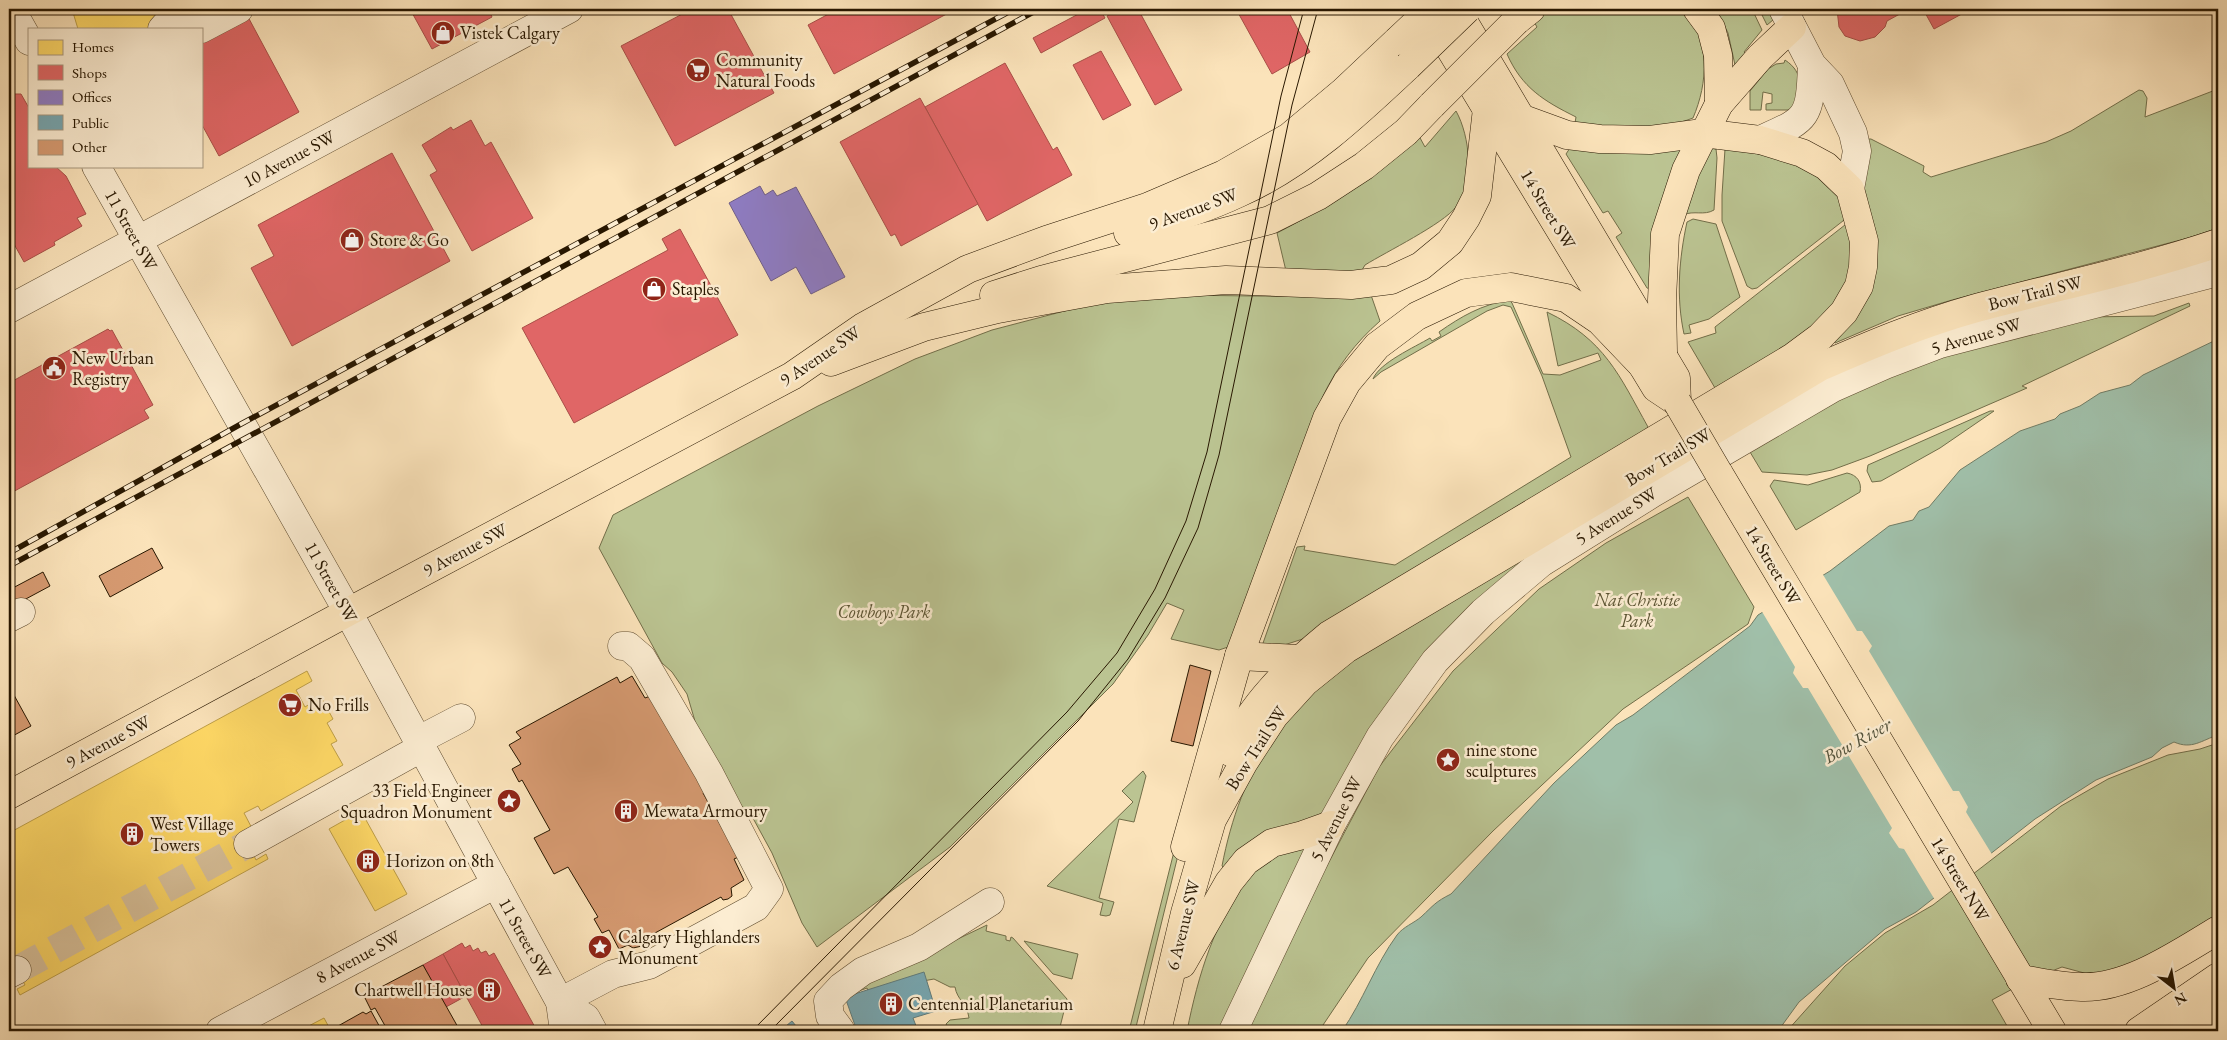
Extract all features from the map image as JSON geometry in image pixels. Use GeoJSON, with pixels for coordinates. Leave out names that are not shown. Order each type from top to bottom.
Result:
{"type":"FeatureCollection","features":[{"type":"Feature","properties":{"kind":"main road","name":"14 Street SW"},"geometry":{"type":"LineString","coordinates":[[1426,9],[1487,109],[1653,360],[1676,378],[1677,402],[1869,727]]}},
{"type":"Feature","properties":{"kind":"main road","name":"9 Avenue SW"},"geometry":{"type":"LineString","coordinates":[[9,795],[792,376],[863,327],[968,269],[1046,240],[1147,207],[1224,174],[1288,137],[1344,91],[1431,9]]}},
{"type":"Feature","properties":{"kind":"main road","name":"14 Street SW"},"geometry":{"type":"LineString","coordinates":[[1456,9],[1523,119],[1653,360]]}},
{"type":"Feature","properties":{"kind":"main road","name":"9 Avenue SW"},"geometry":{"type":"LineString","coordinates":[[916,298],[961,290],[1182,215],[1239,193],[1279,171],[1318,145],[1364,107],[1467,9]]}},
{"type":"Feature","properties":{"kind":"main road"},"geometry":{"type":"LineString","coordinates":[[1697,9],[1711,28],[1718,55],[1719,104]]}},
{"type":"Feature","properties":{"kind":"main road"},"geometry":{"type":"LineString","coordinates":[[924,327],[964,305],[1042,280],[1270,220],[1318,196],[1364,166],[1406,132],[1523,15]]}},
{"type":"Feature","properties":{"kind":"main road"},"geometry":{"type":"LineString","coordinates":[[1185,913],[1175,881],[1239,656],[1327,418],[1347,382],[1377,346],[1417,316],[1466,293],[1511,287],[1566,298],[1653,360],[1662,300],[1665,234],[1686,170],[1719,104],[1760,57],[1787,18]]}},
{"type":"Feature","properties":{"kind":"main road"},"geometry":{"type":"LineString","coordinates":[[792,376],[924,327],[998,309],[1107,288],[1226,280],[1351,285],[1391,280],[1421,266],[1443,248],[1450,242],[1466,218],[1477,196],[1487,109]]}},
{"type":"Feature","properties":{"kind":"main road"},"geometry":{"type":"LineString","coordinates":[[1212,820],[1210,802],[1232,746],[1252,715],[1299,659],[1329,635],[1793,357],[1820,337],[1844,312],[1859,286],[1864,241],[1850,189],[1826,166],[1802,153],[1760,140],[1703,133],[1650,140],[1600,139],[1568,135],[1523,119]]}},
{"type":"Feature","properties":{"kind":"main road","name":"Bow Trail SW"},"geometry":{"type":"LineString","coordinates":[[1212,820],[1244,762],[1274,716],[1305,682],[1346,649],[1820,367],[1873,343],[1972,310],[2177,257],[2218,243]]}},
{"type":"Feature","properties":{"kind":"main road"},"geometry":{"type":"LineString","coordinates":[[1239,656],[1299,659]]}},
{"type":"Feature","properties":{"kind":"main road","name":"14 Street NW"},"geometry":{"type":"LineString","coordinates":[[1869,727],[2051,1031]]}},
{"type":"Feature","properties":{"kind":"main road","name":"6 Avenue SW"},"geometry":{"type":"LineString","coordinates":[[1157,1031],[1185,913],[1212,820]]}},
{"type":"Feature","properties":{"kind":"main road"},"geometry":{"type":"LineString","coordinates":[[1167,991],[1230,882],[1246,861],[1272,843],[1331,825]]}},
{"type":"Feature","properties":{"kind":"main road"},"geometry":{"type":"LineString","coordinates":[[2020,979],[2082,988],[2102,986],[2124,980],[2151,968],[2218,930]]}},
{"type":"Feature","properties":{"kind":"main road"},"geometry":{"type":"LineString","coordinates":[[2139,1031],[2218,977]]}},
{"type":"Feature","properties":{"kind":"main road"},"geometry":{"type":"LineString","coordinates":[[2181,1031],[2218,1006]]}},
{"type":"Feature","properties":{"kind":"street"},"geometry":{"type":"LineString","coordinates":[[11,9],[28,39]]}},
{"type":"Feature","properties":{"kind":"street"},"geometry":{"type":"LineString","coordinates":[[202,28],[239,9]]}},
{"type":"Feature","properties":{"kind":"street","name":"10 Avenue SW"},"geometry":{"type":"LineString","coordinates":[[9,309],[569,9]]}},
{"type":"Feature","properties":{"kind":"street"},"geometry":{"type":"LineString","coordinates":[[163,28],[170,20],[187,10],[196,28]]}},
{"type":"Feature","properties":{"kind":"street"},"geometry":{"type":"LineString","coordinates":[[1787,18],[1812,65],[1830,84],[1852,133],[1856,151],[1850,189]]}},
{"type":"Feature","properties":{"kind":"street"},"geometry":{"type":"LineString","coordinates":[[1760,140],[1796,124],[1805,114],[1811,93],[1812,65]]}},
{"type":"Feature","properties":{"kind":"street","name":"11 Street SW"},"geometry":{"type":"LineString","coordinates":[[97,168],[348,612],[560,1002],[561,1030]]}},
{"type":"Feature","properties":{"kind":"street","name":"5 Avenue SW"},"geometry":{"type":"LineString","coordinates":[[1233,1031],[1331,825],[1380,737],[1435,661],[1483,612],[1541,563],[1653,493],[1833,388],[1885,365],[1940,344],[2218,272]]}},
{"type":"Feature","properties":{"kind":"street"},"geometry":{"type":"LineString","coordinates":[[560,1002],[613,974],[649,966],[756,907],[769,889],[708,773],[642,658],[628,646],[622,646]]}},
{"type":"Feature","properties":{"kind":"street"},"geometry":{"type":"LineString","coordinates":[[248,844],[419,745],[461,718]]}},
{"type":"Feature","properties":{"kind":"street","name":"8 Avenue SW"},"geometry":{"type":"LineString","coordinates":[[220,1031],[496,884]]}},
{"type":"Feature","properties":{"kind":"street"},"geometry":{"type":"LineString","coordinates":[[841,1031],[830,1016],[828,1001],[841,987],[863,971],[897,958],[935,938],[990,902]]}},
{"type":"Feature","properties":{"kind":"street","name":"11 Street SW"},"geometry":{"type":"LineString","coordinates":[[560,1002],[586,1018],[593,1031]]}},
{"type":"Feature","properties":{"kind":"green space"},"geometry":{"type":"Polygon","coordinates":[[[1546,9],[1683,9],[1692,21],[1698,34],[1704,62],[1702,90],[1693,118],[1665,126],[1634,128],[1604,127],[1575,123],[1576,117],[1544,99],[1527,85],[1507,54],[1537,27],[1533,20],[1546,9]]]}},
{"type":"Feature","properties":{"kind":"green space"},"geometry":{"type":"Polygon","coordinates":[[[1716,9],[1752,9],[1762,30],[1744,52],[1749,56],[1735,65],[1728,33],[1716,9]]]}},
{"type":"Feature","properties":{"kind":"green space"},"geometry":{"type":"Polygon","coordinates":[[[1759,9],[1767,9],[1773,20],[1767,25],[1759,9]]]}},
{"type":"Feature","properties":{"kind":"green space"},"geometry":{"type":"Polygon","coordinates":[[[1785,60],[1792,65],[1798,76],[1799,89],[1794,110],[1766,110],[1766,104],[1772,103],[1772,94],[1763,92],[1761,110],[1750,110],[1750,91],[1768,69],[1776,64],[1784,63],[1785,60]]]}},
{"type":"Feature","properties":{"kind":"green space"},"geometry":{"type":"Polygon","coordinates":[[[2218,89],[2218,228],[2188,238],[1952,300],[1898,316],[1835,343],[1833,340],[1876,238],[1863,187],[1865,139],[1871,139],[1924,166],[1923,172],[1931,177],[2046,142],[2071,131],[2139,90],[2143,91],[2147,98],[2145,117],[2218,89]]]}},
{"type":"Feature","properties":{"kind":"green space"},"geometry":{"type":"Polygon","coordinates":[[[1456,111],[1465,133],[1468,173],[1462,197],[1449,214],[1365,265],[1362,270],[1347,275],[1286,271],[1277,233],[1351,189],[1419,136],[1425,147],[1456,111]]]}},
{"type":"Feature","properties":{"kind":"green space"},"geometry":{"type":"Polygon","coordinates":[[[1572,145],[1678,149],[1681,153],[1650,289],[1647,288],[1616,237],[1622,233],[1608,211],[1603,213],[1566,154],[1572,145]]]}},
{"type":"Feature","properties":{"kind":"green space"},"geometry":{"type":"Polygon","coordinates":[[[1708,148],[1716,149],[1717,158],[1714,210],[1706,213],[1683,215],[1708,148]]]}},
{"type":"Feature","properties":{"kind":"green space"},"geometry":{"type":"Polygon","coordinates":[[[1725,149],[1747,149],[1813,170],[1836,193],[1848,217],[1757,288],[1752,289],[1747,286],[1722,221],[1725,149]]]}},
{"type":"Feature","properties":{"kind":"green space"},"geometry":{"type":"Polygon","coordinates":[[[1693,219],[1716,224],[1740,297],[1709,319],[1689,325],[1691,333],[1684,334],[1679,292],[1680,264],[1687,222],[1693,219]]]}},
{"type":"Feature","properties":{"kind":"green space"},"geometry":{"type":"Polygon","coordinates":[[[1850,221],[1852,262],[1844,293],[1803,338],[1715,388],[1688,342],[1716,333],[1715,327],[1850,221]]]}},
{"type":"Feature","properties":{"kind":"green space","name":"Cowboys Park"},"geometry":{"type":"Polygon","coordinates":[[[1174,295],[1336,297],[1371,295],[1380,321],[1347,356],[1323,396],[1228,647],[1219,650],[1171,639],[1184,610],[1167,603],[1148,635],[1113,684],[950,847],[817,947],[802,923],[772,853],[754,820],[734,797],[697,728],[687,694],[672,672],[662,663],[599,548],[613,515],[818,406],[915,359],[992,330],[1095,303],[1174,295]]]}},
{"type":"Feature","properties":{"kind":"green space"},"geometry":{"type":"Polygon","coordinates":[[[1509,300],[1543,374],[1560,375],[1601,360],[1598,353],[1558,366],[1547,312],[1583,334],[1597,347],[1619,375],[1648,427],[1631,442],[1309,637],[1281,646],[1262,646],[1297,547],[1305,546],[1304,550],[1395,565],[1571,457],[1542,376],[1511,307],[1503,305],[1487,311],[1381,372],[1373,379],[1382,367],[1390,361],[1430,338],[1432,341],[1441,336],[1439,332],[1464,316],[1489,305],[1509,300]]]}},
{"type":"Feature","properties":{"kind":"green space"},"geometry":{"type":"Polygon","coordinates":[[[2189,303],[2190,306],[2022,386],[2027,388],[1870,456],[1832,470],[1807,475],[1762,472],[1750,452],[1874,375],[2085,317],[2154,316],[2189,303]]]}},
{"type":"Feature","properties":{"kind":"green space"},"geometry":{"type":"Polygon","coordinates":[[[1990,411],[1994,411],[1940,448],[1881,481],[1872,482],[1867,471],[1868,465],[1990,411]]]}},
{"type":"Feature","properties":{"kind":"green space"},"geometry":{"type":"Polygon","coordinates":[[[1847,473],[1854,475],[1858,480],[1860,492],[1796,530],[1770,486],[1774,480],[1808,485],[1847,473]]]}},
{"type":"Feature","properties":{"kind":"green space","name":"Nat Christie Park"},"geometry":{"type":"Polygon","coordinates":[[[1688,497],[1754,607],[1748,624],[1623,709],[1493,831],[1368,958],[1319,1031],[1246,1031],[1321,877],[1379,767],[1453,671],[1539,589],[1606,543],[1688,497]]]}},
{"type":"Feature","properties":{"kind":"green space"},"geometry":{"type":"Polygon","coordinates":[[[1529,552],[1533,556],[1326,811],[1318,816],[1262,835],[1243,847],[1224,868],[1222,866],[1230,831],[1248,781],[1275,734],[1305,699],[1358,657],[1529,552]]]}},
{"type":"Feature","properties":{"kind":"green space"},"geometry":{"type":"Polygon","coordinates":[[[2218,743],[2218,916],[2165,948],[2099,977],[2062,967],[2029,980],[1992,1000],[2010,1031],[1787,1031],[1845,966],[1885,933],[1933,905],[2061,806],[2108,779],[2168,755],[2200,749],[2218,743]]]}},
{"type":"Feature","properties":{"kind":"green space"},"geometry":{"type":"Polygon","coordinates":[[[1199,752],[1203,753],[1135,1031],[1129,1031],[1199,752]]]}},
{"type":"Feature","properties":{"kind":"green space"},"geometry":{"type":"Polygon","coordinates":[[[1143,771],[1146,776],[1134,822],[1119,819],[1099,898],[1114,902],[1110,915],[1100,915],[1103,903],[1047,886],[1133,802],[1122,791],[1143,771]]]}},
{"type":"Feature","properties":{"kind":"green space"},"geometry":{"type":"Polygon","coordinates":[[[1309,847],[1224,1031],[1187,1031],[1197,989],[1210,948],[1218,928],[1239,891],[1265,859],[1280,853],[1309,847]]]}},
{"type":"Feature","properties":{"kind":"green space"},"geometry":{"type":"Polygon","coordinates":[[[987,925],[986,931],[1006,936],[1006,940],[1010,941],[1011,937],[1013,938],[1067,999],[1059,1031],[949,1031],[946,1024],[950,1020],[969,1018],[968,1013],[955,987],[950,987],[934,979],[868,991],[867,988],[848,995],[872,980],[987,925]]]}},
{"type":"Feature","properties":{"kind":"green space"},"geometry":{"type":"Polygon","coordinates":[[[1024,941],[1078,954],[1072,979],[1053,974],[1024,941]]]}},
{"type":"Feature","properties":{"kind":"water","name":"Bow River"},"geometry":{"type":"Polygon","coordinates":[[[2218,339],[2218,735],[2192,745],[2174,742],[2162,748],[2152,757],[2096,780],[2035,819],[1916,912],[1885,929],[1799,1002],[1778,1031],[1342,1031],[1382,958],[1399,932],[1451,894],[1554,783],[1616,725],[1633,715],[1750,626],[1758,615],[1830,571],[1889,526],[1913,520],[1919,511],[1929,507],[1960,470],[2020,431],[2055,419],[2060,414],[2080,406],[2100,393],[2130,385],[2143,375],[2218,339]]]}},
{"type":"Feature","properties":{"kind":"pier"},"geometry":{"type":"Polygon","coordinates":[[[1822,573],[1857,631],[1862,631],[1872,646],[1869,651],[1953,791],[1959,791],[1968,807],[1966,812],[1993,856],[1935,900],[1904,849],[1899,848],[1889,833],[1892,828],[1808,688],[1803,688],[1793,673],[1795,667],[1761,610],[1822,573]]]}},
{"type":"Feature","properties":{"kind":"building: Homes"},"geometry":{"type":"Polygon","coordinates":[[[72,9],[171,9],[150,28],[78,28],[72,9]]]}},
{"type":"Feature","properties":{"kind":"building: Homes","name":"West Village Towers"},"geometry":{"type":"Polygon","coordinates":[[[307,671],[312,681],[296,690],[305,707],[321,697],[333,719],[327,723],[337,741],[331,744],[343,765],[261,811],[258,806],[244,813],[256,836],[248,844],[256,860],[266,854],[268,859],[20,995],[17,989],[25,985],[15,966],[9,970],[9,833],[307,671]]]}},
{"type":"Feature","properties":{"kind":"building: Homes","name":"Horizon on 8th"},"geometry":{"type":"Polygon","coordinates":[[[361,811],[407,894],[375,911],[329,829],[361,811]]]}},
{"type":"Feature","properties":{"kind":"building: Homes"},"geometry":{"type":"Polygon","coordinates":[[[324,1018],[331,1031],[299,1031],[324,1018]]]}},
{"type":"Feature","properties":{"kind":"building: Shops","name":"Vistek Calgary"},"geometry":{"type":"Polygon","coordinates":[[[410,9],[497,9],[490,12],[492,17],[432,49],[410,9]]]}},
{"type":"Feature","properties":{"kind":"building: Shops","name":"Community Natural Foods"},"geometry":{"type":"Polygon","coordinates":[[[692,9],[728,9],[774,93],[675,146],[621,46],[692,9]]]}},
{"type":"Feature","properties":{"kind":"building: Shops"},"geometry":{"type":"Polygon","coordinates":[[[838,9],[956,9],[834,74],[808,25],[838,9]]]}},
{"type":"Feature","properties":{"kind":"building: Shops"},"geometry":{"type":"Polygon","coordinates":[[[1088,9],[1100,9],[1105,18],[1041,53],[1033,38],[1088,9]]]}},
{"type":"Feature","properties":{"kind":"building: Shops"},"geometry":{"type":"Polygon","coordinates":[[[1121,9],[1138,9],[1182,90],[1155,105],[1107,16],[1121,9]]]}},
{"type":"Feature","properties":{"kind":"building: Shops"},"geometry":{"type":"Polygon","coordinates":[[[1236,9],[1287,9],[1310,52],[1272,74],[1236,9]]]}},
{"type":"Feature","properties":{"kind":"building: Shops"},"geometry":{"type":"Polygon","coordinates":[[[1837,9],[1909,9],[1887,21],[1885,27],[1875,37],[1860,41],[1845,36],[1839,27],[1837,9]]]}},
{"type":"Feature","properties":{"kind":"building: Shops"},"geometry":{"type":"Polygon","coordinates":[[[1923,9],[1971,9],[1934,29],[1923,9]]]}},
{"type":"Feature","properties":{"kind":"building: Shops"},"geometry":{"type":"Polygon","coordinates":[[[247,15],[299,112],[219,156],[202,125],[202,39],[247,15]]]}},
{"type":"Feature","properties":{"kind":"building: Shops"},"geometry":{"type":"Polygon","coordinates":[[[1101,51],[1131,105],[1103,120],[1073,65],[1101,51]]]}},
{"type":"Feature","properties":{"kind":"building: Shops"},"geometry":{"type":"Polygon","coordinates":[[[1005,63],[1053,150],[1057,147],[1072,175],[987,221],[925,107],[1005,63]]]}},
{"type":"Feature","properties":{"kind":"building: Shops"},"geometry":{"type":"Polygon","coordinates":[[[9,71],[13,80],[14,94],[21,94],[28,106],[28,168],[57,168],[66,176],[86,214],[77,218],[82,226],[54,242],[55,245],[24,262],[9,235],[9,71]]]}},
{"type":"Feature","properties":{"kind":"building: Shops"},"geometry":{"type":"Polygon","coordinates":[[[920,98],[978,204],[901,246],[895,234],[891,236],[840,142],[920,98]]]}},
{"type":"Feature","properties":{"kind":"building: Shops"},"geometry":{"type":"Polygon","coordinates":[[[471,120],[485,146],[491,142],[533,218],[472,251],[430,175],[437,171],[422,145],[451,127],[453,130],[471,120]]]}},
{"type":"Feature","properties":{"kind":"building: Shops","name":"Store & Go"},"geometry":{"type":"Polygon","coordinates":[[[392,153],[450,261],[292,346],[251,268],[274,256],[258,225],[392,153]]]}},
{"type":"Feature","properties":{"kind":"building: Shops","name":"Staples"},"geometry":{"type":"Polygon","coordinates":[[[680,229],[738,335],[574,423],[522,328],[668,250],[662,239],[680,229]]]}},
{"type":"Feature","properties":{"kind":"building: Shops"},"geometry":{"type":"Polygon","coordinates":[[[108,329],[112,330],[153,405],[144,410],[149,418],[9,494],[9,383],[108,329]]]}},
{"type":"Feature","properties":{"kind":"building: Shops","name":"Chartwell House"},"geometry":{"type":"Polygon","coordinates":[[[462,943],[465,948],[470,945],[473,951],[478,948],[481,953],[486,951],[489,956],[494,953],[536,1029],[532,1031],[485,1031],[443,954],[462,943]]]}},
{"type":"Feature","properties":{"kind":"building: Shops"},"geometry":{"type":"Polygon","coordinates":[[[443,954],[466,996],[446,1007],[423,965],[443,954]]]}},
{"type":"Feature","properties":{"kind":"building: Offices"},"geometry":{"type":"Polygon","coordinates":[[[760,186],[765,195],[773,190],[777,196],[796,187],[845,277],[811,294],[796,267],[771,281],[729,203],[760,186]]]}},
{"type":"Feature","properties":{"kind":"building: Public","name":"Centennial Planetarium"},"geometry":{"type":"Polygon","coordinates":[[[924,972],[936,1011],[913,1018],[918,1031],[857,1031],[845,997],[924,972]]]}},
{"type":"Feature","properties":{"kind":"building: Public"},"geometry":{"type":"Polygon","coordinates":[[[792,1021],[800,1031],[780,1031],[792,1021]]]}},
{"type":"Feature","properties":{"kind":"building: Other"},"geometry":{"type":"Polygon","coordinates":[[[152,548],[163,568],[110,597],[99,576],[152,548]]]}},
{"type":"Feature","properties":{"kind":"building: Other"},"geometry":{"type":"Polygon","coordinates":[[[43,572],[50,586],[9,608],[9,590],[43,572]]]}},
{"type":"Feature","properties":{"kind":"building: Other"},"geometry":{"type":"Polygon","coordinates":[[[1190,665],[1211,671],[1193,746],[1171,741],[1190,665]]]}},
{"type":"Feature","properties":{"kind":"building: Other","name":"Mewata Armoury"},"geometry":{"type":"Polygon","coordinates":[[[632,676],[645,698],[653,695],[707,791],[703,793],[731,844],[741,856],[734,859],[744,880],[731,888],[732,896],[728,899],[723,900],[721,897],[644,939],[642,946],[633,948],[628,945],[619,949],[609,930],[602,933],[594,919],[598,917],[568,867],[554,874],[534,838],[550,830],[522,780],[519,782],[512,769],[521,764],[509,745],[521,738],[516,732],[617,677],[620,683],[632,676]]]}},
{"type":"Feature","properties":{"kind":"building: Other"},"geometry":{"type":"Polygon","coordinates":[[[9,686],[31,726],[9,738],[9,686]]]}},
{"type":"Feature","properties":{"kind":"building: Other"},"geometry":{"type":"Polygon","coordinates":[[[423,965],[459,1029],[454,1031],[388,1031],[375,1008],[371,1010],[364,996],[423,965]]]}},
{"type":"Feature","properties":{"kind":"building: Other"},"geometry":{"type":"Polygon","coordinates":[[[371,1011],[382,1031],[334,1031],[338,1026],[363,1012],[366,1014],[371,1011]]]}},
{"type":"Feature","properties":{"kind":"tunnel"},"geometry":{"type":"LineString","coordinates":[[17,970],[248,844]]}},
{"type":"Feature","properties":{"kind":"tram line"},"geometry":{"type":"LineString","coordinates":[[752,1031],[1067,712],[1117,653],[1155,589],[1186,521],[1207,452],[1281,96],[1304,9]]}},
{"type":"Feature","properties":{"kind":"tram line"},"geometry":{"type":"LineString","coordinates":[[770,1031],[1078,721],[1128,659],[1165,598],[1198,528],[1219,455],[1292,105],[1318,9]]}},
{"type":"Feature","properties":{"kind":"railway"},"geometry":{"type":"LineString","coordinates":[[9,553],[241,424],[1014,9]]}},
{"type":"Feature","properties":{"kind":"railway"},"geometry":{"type":"LineString","coordinates":[[9,566],[1039,9]]}},
{"type":"Feature","properties":{"kind":"place","name":"Vistek Calgary"},"geometry":{"type":"Point","coordinates":[443,33]}},
{"type":"Feature","properties":{"kind":"place","name":"Community Natural Foods"},"geometry":{"type":"Point","coordinates":[698,70]}},
{"type":"Feature","properties":{"kind":"place","name":"Store & Go"},"geometry":{"type":"Point","coordinates":[352,240]}},
{"type":"Feature","properties":{"kind":"place","name":"Staples"},"geometry":{"type":"Point","coordinates":[654,289]}},
{"type":"Feature","properties":{"kind":"place","name":"New Urban Registry"},"geometry":{"type":"Point","coordinates":[54,368]}},
{"type":"Feature","properties":{"kind":"place","name":"No Frills"},"geometry":{"type":"Point","coordinates":[290,705]}},
{"type":"Feature","properties":{"kind":"place","name":"nine stone sculptures"},"geometry":{"type":"Point","coordinates":[1448,760]}},
{"type":"Feature","properties":{"kind":"place","name":"33 Field Engineer Squadron Monument"},"geometry":{"type":"Point","coordinates":[509,801]}},
{"type":"Feature","properties":{"kind":"place","name":"Mewata Armoury"},"geometry":{"type":"Point","coordinates":[626,811]}},
{"type":"Feature","properties":{"kind":"place","name":"West Village Towers"},"geometry":{"type":"Point","coordinates":[132,834]}},
{"type":"Feature","properties":{"kind":"place","name":"Horizon on 8th"},"geometry":{"type":"Point","coordinates":[368,861]}},
{"type":"Feature","properties":{"kind":"place","name":"Calgary Highlanders Monument"},"geometry":{"type":"Point","coordinates":[600,947]}},
{"type":"Feature","properties":{"kind":"place","name":"Chartwell House"},"geometry":{"type":"Point","coordinates":[489,990]}},
{"type":"Feature","properties":{"kind":"place","name":"Centennial Planetarium"},"geometry":{"type":"Point","coordinates":[891,1004]}}]}
